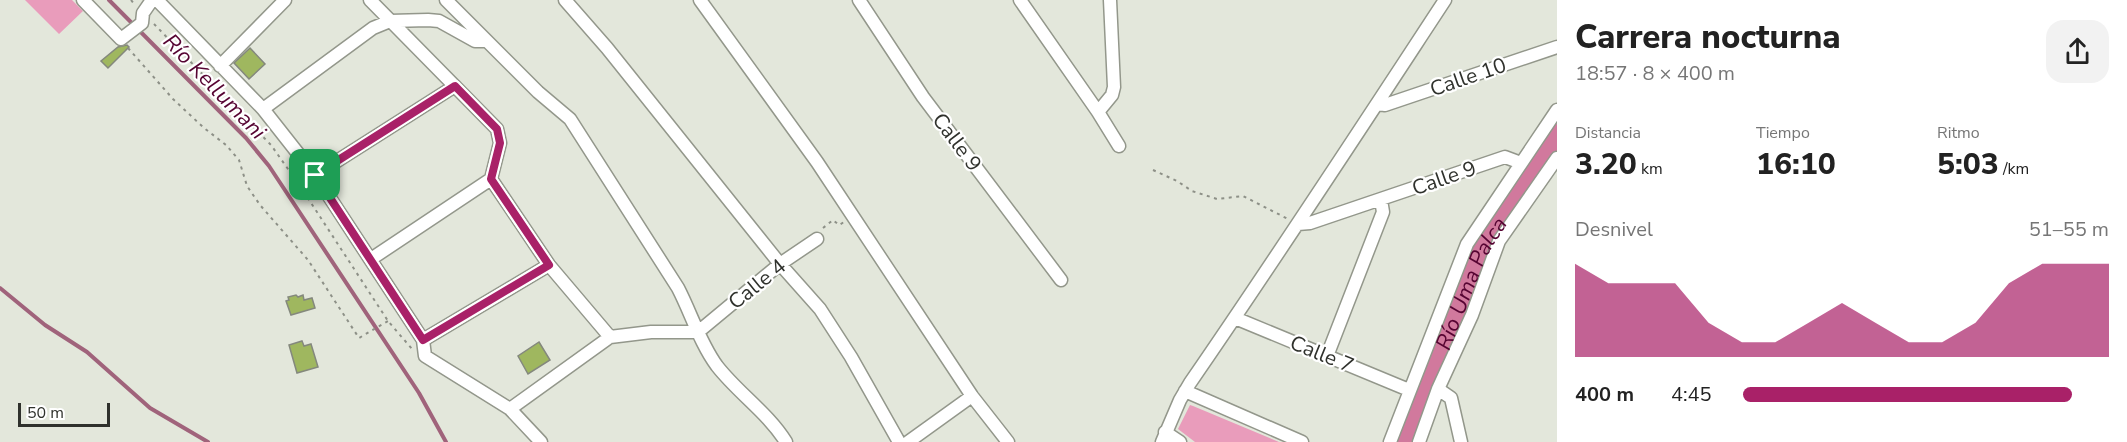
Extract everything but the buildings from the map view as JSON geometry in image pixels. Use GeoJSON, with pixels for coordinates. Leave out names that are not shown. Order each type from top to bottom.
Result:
{"type":"FeatureCollection","features":[{"type":"Feature","properties":{"kind":"street"},"geometry":{"type":"LineString","coordinates":[[83,0],[126,35],[142,18],[152,0]]}},
{"type":"Feature","properties":{"kind":"street"},"geometry":{"type":"LineString","coordinates":[[157,0],[263,109],[315,175],[423,340],[425,356],[510,409],[541,442]]}},
{"type":"Feature","properties":{"kind":"street"},"geometry":{"type":"LineString","coordinates":[[220,66],[285,0]]}},
{"type":"Feature","properties":{"kind":"street"},"geometry":{"type":"LineString","coordinates":[[370,0],[497,129],[500,143],[491,179],[371,259]]}},
{"type":"Feature","properties":{"kind":"street"},"geometry":{"type":"LineString","coordinates":[[446,0],[538,92],[570,119],[678,288],[716,365],[786,442]]}},
{"type":"Feature","properties":{"kind":"street"},"geometry":{"type":"LineString","coordinates":[[565,0],[780,264],[820,309],[851,357],[899,442]]}},
{"type":"Feature","properties":{"kind":"street"},"geometry":{"type":"LineString","coordinates":[[700,0],[817,162],[972,396],[1008,442]]}},
{"type":"Feature","properties":{"kind":"street","name":"Calle 9"},"geometry":{"type":"LineString","coordinates":[[860,0],[923,97],[1061,280]]}},
{"type":"Feature","properties":{"kind":"street"},"geometry":{"type":"LineString","coordinates":[[1020,0],[1119,146]]}},
{"type":"Feature","properties":{"kind":"street"},"geometry":{"type":"LineString","coordinates":[[1098,112],[1112,95],[1114,87],[1110,0]]}},
{"type":"Feature","properties":{"kind":"street"},"geometry":{"type":"LineString","coordinates":[[1180,442],[1163,437],[1185,391],[1378,105],[1445,0]]}},
{"type":"Feature","properties":{"kind":"street"},"geometry":{"type":"LineString","coordinates":[[263,109],[373,28],[390,21],[439,21],[475,41],[486,41]]}},
{"type":"Feature","properties":{"kind":"street","name":"Calle 10"},"geometry":{"type":"LineString","coordinates":[[1378,105],[1385,105],[1557,47]]}},
{"type":"Feature","properties":{"kind":"street"},"geometry":{"type":"LineString","coordinates":[[315,175],[455,86]]}},
{"type":"Feature","properties":{"kind":"street"},"geometry":{"type":"LineString","coordinates":[[1390,442],[1467,244],[1557,110]]}},
{"type":"Feature","properties":{"kind":"street","name":"Calle 9"},"geometry":{"type":"LineString","coordinates":[[1298,224],[1310,223],[1505,157],[1521,163]]}},
{"type":"Feature","properties":{"kind":"street"},"geometry":{"type":"LineString","coordinates":[[1419,442],[1438,389],[1472,315],[1499,241],[1557,158]]}},
{"type":"Feature","properties":{"kind":"street"},"geometry":{"type":"LineString","coordinates":[[491,179],[549,265],[610,336]]}},
{"type":"Feature","properties":{"kind":"street"},"geometry":{"type":"LineString","coordinates":[[1327,356],[1383,212],[1381,200]]}},
{"type":"Feature","properties":{"kind":"street","name":"Calle 4"},"geometry":{"type":"LineString","coordinates":[[698,332],[780,264],[817,239]]}},
{"type":"Feature","properties":{"kind":"street"},"geometry":{"type":"LineString","coordinates":[[423,340],[549,265]]}},
{"type":"Feature","properties":{"kind":"street","name":"Calle 7"},"geometry":{"type":"LineString","coordinates":[[1235,318],[1409,390]]}},
{"type":"Feature","properties":{"kind":"street"},"geometry":{"type":"LineString","coordinates":[[510,409],[610,336],[651,332],[698,332]]}},
{"type":"Feature","properties":{"kind":"street"},"geometry":{"type":"LineString","coordinates":[[1438,389],[1451,398],[1461,442]]}},
{"type":"Feature","properties":{"kind":"street"},"geometry":{"type":"LineString","coordinates":[[1185,391],[1302,442]]}},
{"type":"Feature","properties":{"kind":"street"},"geometry":{"type":"LineString","coordinates":[[908,442],[972,396]]}},
{"type":"Feature","properties":{"kind":"path"},"geometry":{"type":"LineString","coordinates":[[130,0],[142,18],[271,145],[388,321],[410,348],[425,356]]}},
{"type":"Feature","properties":{"kind":"path"},"geometry":{"type":"LineString","coordinates":[[126,35],[173,99],[226,145],[239,160],[248,186],[260,205],[308,260],[359,338],[388,321]]}},
{"type":"Feature","properties":{"kind":"path"},"geometry":{"type":"LineString","coordinates":[[1154,170],[1192,191],[1217,199],[1243,196],[1298,224]]}},
{"type":"Feature","properties":{"kind":"path"},"geometry":{"type":"LineString","coordinates":[[817,239],[822,237],[818,232],[833,220],[838,225],[854,216]]}},
{"type":"Feature","properties":{"kind":"shaded area"},"geometry":{"type":"Polygon","coordinates":[[[25,0],[72,0],[83,11],[59,34],[25,0]]]}},
{"type":"Feature","properties":{"kind":"shaded area"},"geometry":{"type":"Polygon","coordinates":[[[1190,405],[1279,442],[1195,442],[1178,429],[1190,405]]]}},
{"type":"Feature","properties":{"kind":"waterway","name":"Río Kellumani"},"geometry":{"type":"LineString","coordinates":[[109,0],[246,138],[269,166],[419,393],[446,442]]}},
{"type":"Feature","properties":{"kind":"waterway","name":"Río Uma Palca"},"geometry":{"type":"LineString","coordinates":[[1405,442],[1478,256],[1557,135]]}},
{"type":"Feature","properties":{"kind":"waterway"},"geometry":{"type":"LineString","coordinates":[[0,288],[45,325],[87,352],[150,408],[208,442]]}},
{"type":"Feature","properties":{"kind":"route"},"geometry":{"type":"LineString","coordinates":[[455,86],[497,129],[500,143],[491,179],[549,265],[423,340],[315,175],[455,86]]}}]}
